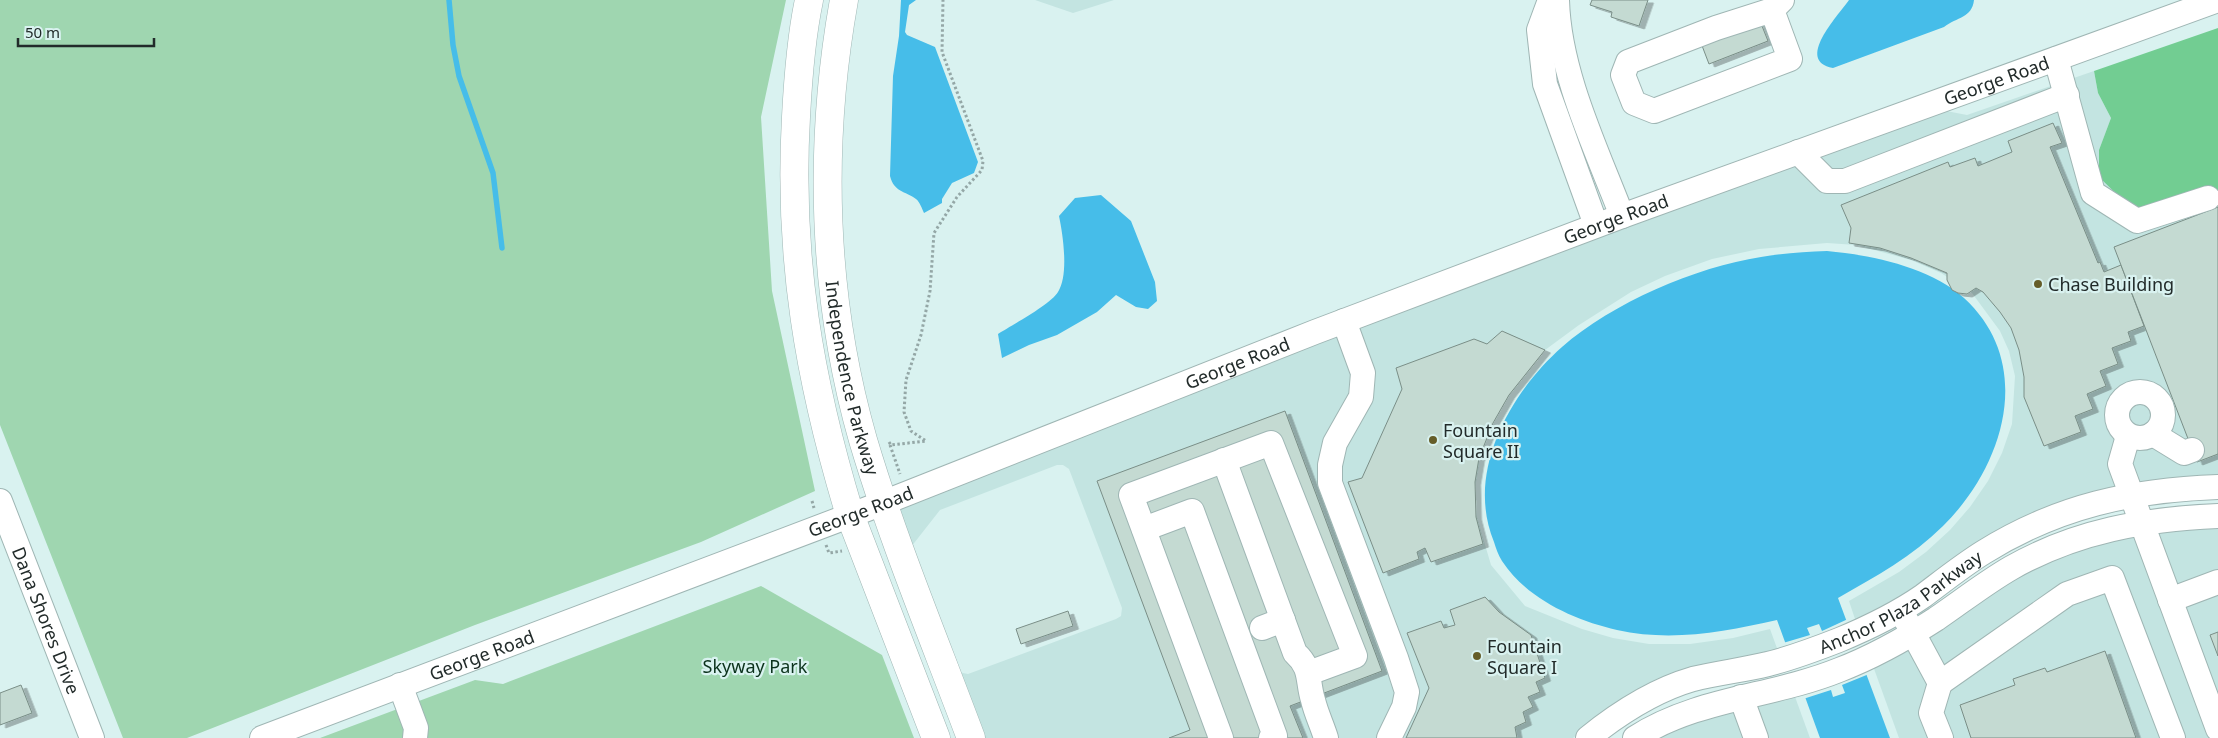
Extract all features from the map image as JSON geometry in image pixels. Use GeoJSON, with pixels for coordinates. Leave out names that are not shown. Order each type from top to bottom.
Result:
{"type":"FeatureCollection","features":[{"type":"Feature","properties":{"kind":"main road","name":"Independence Parkway"},"geometry":{"type":"LineString","coordinates":[[809,0],[801,52],[794,148],[795,229],[798,273],[808,349],[820,408],[850,515],[936,738]]}},
{"type":"Feature","properties":{"kind":"main road","name":"Independence Parkway"},"geometry":{"type":"LineString","coordinates":[[844,0],[835,59],[829,125],[828,211],[832,269],[842,343],[856,409],[884,503],[971,738]]}},
{"type":"Feature","properties":{"kind":"street"},"geometry":{"type":"LineString","coordinates":[[1550,0],[1539,30],[1545,84],[1596,225]]}},
{"type":"Feature","properties":{"kind":"street"},"geometry":{"type":"LineString","coordinates":[[1556,0],[1557,19],[1565,59],[1575,92],[1622,216]]}},
{"type":"Feature","properties":{"kind":"street","name":"George Road"},"geometry":{"type":"LineString","coordinates":[[262,738],[305,730],[400,686],[884,503],[1344,321],[1596,225],[2218,0]]}},
{"type":"Feature","properties":{"kind":"street"},"geometry":{"type":"LineString","coordinates":[[1777,5],[1790,59],[1654,110],[1634,103],[1623,75],[1628,62],[1777,5]]}},
{"type":"Feature","properties":{"kind":"street"},"geometry":{"type":"LineString","coordinates":[[2056,59],[2093,193],[2137,221],[2208,198]]}},
{"type":"Feature","properties":{"kind":"street"},"geometry":{"type":"LineString","coordinates":[[1798,152],[1827,181],[1845,181],[2066,95]]}},
{"type":"Feature","properties":{"kind":"street"},"geometry":{"type":"LineString","coordinates":[[1344,321],[1363,373],[1361,397],[1335,443],[1330,465],[1330,483],[1393,648],[1407,692],[1404,707],[1389,738]]}},
{"type":"Feature","properties":{"kind":"street"},"geometry":{"type":"LineString","coordinates":[[2138,392],[2152,396],[2161,406],[2162,420],[2160,426],[2153,434],[2144,438],[2128,436],[2118,425],[2116,414],[2118,406],[2127,396],[2138,392]]}},
{"type":"Feature","properties":{"kind":"street"},"geometry":{"type":"LineString","coordinates":[[2153,434],[2184,453],[2192,450]]}},
{"type":"Feature","properties":{"kind":"street"},"geometry":{"type":"LineString","coordinates":[[2128,436],[2120,464],[2218,729]]}},
{"type":"Feature","properties":{"kind":"street"},"geometry":{"type":"LineString","coordinates":[[1221,738],[1131,495],[1271,443],[1354,656],[1317,670]]}},
{"type":"Feature","properties":{"kind":"street"},"geometry":{"type":"LineString","coordinates":[[1224,460],[1272,624],[1302,660],[1310,678],[1312,698],[1326,738]]}},
{"type":"Feature","properties":{"kind":"street","name":"Anchor Plaza Parkway"},"geometry":{"type":"LineString","coordinates":[[1588,738],[1608,722],[1637,704],[1669,688],[1692,680],[1770,664],[1814,649],[1869,626],[1900,610],[1958,568],[2008,538],[2060,514],[2131,494],[2218,487]]}},
{"type":"Feature","properties":{"kind":"street","name":"Dana Shores Drive"},"geometry":{"type":"LineString","coordinates":[[0,501],[92,738]]}},
{"type":"Feature","properties":{"kind":"street"},"geometry":{"type":"LineString","coordinates":[[1144,529],[1192,511],[1275,736],[1271,738]]}},
{"type":"Feature","properties":{"kind":"street","name":"Anchor Plaza Parkway"},"geometry":{"type":"LineString","coordinates":[[1635,738],[1679,715],[1823,676],[1882,651],[2026,560],[2087,535],[2142,522],[2218,516]]}},
{"type":"Feature","properties":{"kind":"street"},"geometry":{"type":"LineString","coordinates":[[1940,738],[1930,713],[1940,683],[2067,594],[2112,578],[2173,738]]}},
{"type":"Feature","properties":{"kind":"street"},"geometry":{"type":"LineString","coordinates":[[2170,600],[2218,582]]}},
{"type":"Feature","properties":{"kind":"street"},"geometry":{"type":"LineString","coordinates":[[1900,610],[1940,683]]}},
{"type":"Feature","properties":{"kind":"street"},"geometry":{"type":"LineString","coordinates":[[400,686],[416,728],[416,738]]}},
{"type":"Feature","properties":{"kind":"street"},"geometry":{"type":"LineString","coordinates":[[1742,697],[1756,738]]}},
{"type":"Feature","properties":{"kind":"path"},"geometry":{"type":"LineString","coordinates":[[886,437],[891,445],[926,441],[911,431],[904,412],[906,380],[921,335],[930,291],[934,233],[957,197],[982,170],[982,161],[942,52],[944,0]]}},
{"type":"Feature","properties":{"kind":"shaded area"},"geometry":{"type":"Polygon","coordinates":[[[1035,0],[1114,0],[1073,13],[1035,0]]]}},
{"type":"Feature","properties":{"kind":"shaded area"},"geometry":{"type":"Polygon","coordinates":[[[2094,71],[2098,93],[2111,118],[2099,150],[2166,222],[2218,206],[2218,477],[2165,480],[1917,588],[1856,622],[1849,601],[1899,572],[1926,552],[1950,530],[1970,507],[1988,481],[2002,453],[2012,424],[2015,376],[2009,351],[2000,331],[1972,293],[1941,273],[1911,260],[1856,245],[1827,243],[1759,249],[1712,259],[1665,276],[1631,292],[1579,325],[1514,373],[1480,435],[1479,465],[1475,488],[1476,514],[1491,565],[1525,606],[1582,629],[1613,638],[1649,644],[1690,644],[1733,638],[1770,629],[1778,651],[1602,715],[1573,738],[983,738],[958,672],[968,674],[1116,619],[1121,616],[1122,608],[1069,469],[1063,465],[1057,465],[940,510],[911,547],[896,508],[1318,341],[1941,110],[1967,115],[2094,71]]]}},
{"type":"Feature","properties":{"kind":"shaded area"},"geometry":{"type":"Polygon","coordinates":[[[2218,525],[2218,738],[1899,738],[1873,666],[1990,593],[2044,562],[2104,540],[2218,525]]]}},
{"type":"Feature","properties":{"kind":"shaded area"},"geometry":{"type":"Polygon","coordinates":[[[1794,694],[1810,738],[1655,738],[1683,724],[1794,694]]]}},
{"type":"Feature","properties":{"kind":"green space"},"geometry":{"type":"Polygon","coordinates":[[[0,0],[786,0],[761,117],[772,291],[815,491],[701,542],[475,625],[187,738],[123,738],[0,425],[0,0]]]}},
{"type":"Feature","properties":{"kind":"green space"},"geometry":{"type":"Polygon","coordinates":[[[2218,28],[2218,206],[2166,222],[2130,207],[2099,177],[2099,150],[2111,118],[2098,93],[2094,71],[2218,28]]]}},
{"type":"Feature","properties":{"kind":"green space","name":"Skyway Park"},"geometry":{"type":"Polygon","coordinates":[[[761,586],[882,655],[914,738],[320,738],[475,680],[503,684],[761,586]]]}},
{"type":"Feature","properties":{"kind":"water"},"geometry":{"type":"Polygon","coordinates":[[[901,0],[916,0],[909,5],[905,32],[907,35],[935,47],[978,162],[974,173],[952,183],[942,199],[942,203],[924,213],[917,200],[897,188],[890,176],[893,76],[899,36],[901,0]]]}},
{"type":"Feature","properties":{"kind":"water"},"geometry":{"type":"Polygon","coordinates":[[[1849,0],[1974,0],[1973,6],[1967,14],[1944,27],[1833,68],[1822,64],[1818,57],[1818,48],[1829,27],[1849,0]]]}},
{"type":"Feature","properties":{"kind":"water"},"geometry":{"type":"Polygon","coordinates":[[[1101,195],[1131,221],[1155,282],[1157,301],[1148,309],[1136,307],[1116,295],[1097,312],[1057,335],[1029,345],[1002,358],[998,334],[1047,303],[1058,292],[1061,285],[1064,255],[1059,216],[1075,198],[1101,195]]]}},
{"type":"Feature","properties":{"kind":"water"},"geometry":{"type":"Polygon","coordinates":[[[1827,251],[1881,259],[1899,264],[1934,278],[1950,287],[1964,298],[1986,324],[2000,353],[2005,383],[2003,414],[1995,445],[1982,474],[1964,502],[1943,526],[1919,547],[1838,598],[1890,738],[1820,738],[1777,620],[1717,632],[1657,635],[1617,630],[1584,620],[1568,614],[1538,597],[1512,574],[1498,554],[1486,515],[1485,488],[1489,462],[1510,410],[1525,387],[1543,366],[1582,331],[1605,316],[1656,289],[1710,269],[1769,256],[1827,251]]]}},
{"type":"Feature","properties":{"kind":"pier"},"geometry":{"type":"Polygon","coordinates":[[[1848,619],[1869,674],[1842,685],[1845,693],[1833,697],[1831,690],[1803,699],[1783,643],[1810,635],[1807,628],[1819,624],[1822,631],[1848,619]]]}},
{"type":"Feature","properties":{"kind":"building"},"geometry":{"type":"Polygon","coordinates":[[[1592,0],[1648,0],[1639,26],[1611,17],[1612,12],[1590,5],[1592,0]]]}},
{"type":"Feature","properties":{"kind":"building"},"geometry":{"type":"Polygon","coordinates":[[[1760,21],[1768,41],[1709,64],[1701,43],[1760,21]]]}},
{"type":"Feature","properties":{"kind":"building","name":"Chase Building"},"geometry":{"type":"Polygon","coordinates":[[[2053,123],[2062,143],[2050,147],[2098,263],[2100,262],[2104,272],[2121,265],[2144,326],[2128,332],[2131,341],[2112,348],[2118,364],[2100,371],[2106,386],[2087,394],[2093,409],[2075,416],[2081,432],[2044,446],[2024,397],[2024,377],[2019,350],[2011,328],[2000,312],[1983,292],[1976,288],[1967,294],[1952,290],[1947,280],[1947,273],[1880,248],[1849,243],[1851,228],[1841,205],[1948,162],[1950,167],[1975,158],[1978,166],[2012,152],[2008,141],[2053,123]]]}},
{"type":"Feature","properties":{"kind":"building"},"geometry":{"type":"Polygon","coordinates":[[[2218,207],[2218,454],[2197,462],[2114,247],[2218,207]]]}},
{"type":"Feature","properties":{"kind":"building","name":"Fountain Square II"},"geometry":{"type":"Polygon","coordinates":[[[1502,331],[1545,350],[1509,395],[1493,423],[1479,458],[1475,482],[1476,517],[1483,544],[1431,562],[1425,548],[1417,552],[1419,559],[1383,573],[1348,482],[1362,478],[1402,389],[1396,368],[1474,339],[1487,344],[1502,331]]]}},
{"type":"Feature","properties":{"kind":"building"},"geometry":{"type":"Polygon","coordinates":[[[1285,411],[1382,671],[1290,706],[1303,738],[1169,738],[1190,730],[1097,481],[1285,411]]]}},
{"type":"Feature","properties":{"kind":"building","name":"Fountain Square I"},"geometry":{"type":"Polygon","coordinates":[[[1485,597],[1499,612],[1531,635],[1545,678],[1536,682],[1540,692],[1528,697],[1533,707],[1523,712],[1526,722],[1515,727],[1517,738],[1406,738],[1429,688],[1407,633],[1441,621],[1444,628],[1455,625],[1450,610],[1485,597]]]}},
{"type":"Feature","properties":{"kind":"building"},"geometry":{"type":"Polygon","coordinates":[[[1068,611],[1073,626],[1021,644],[1016,629],[1068,611]]]}},
{"type":"Feature","properties":{"kind":"building"},"geometry":{"type":"Polygon","coordinates":[[[2218,632],[2218,656],[2210,635],[2218,632]]]}},
{"type":"Feature","properties":{"kind":"building"},"geometry":{"type":"Polygon","coordinates":[[[2105,651],[2136,738],[1971,738],[1960,705],[2015,685],[2013,679],[2045,668],[2047,672],[2105,651]]]}},
{"type":"Feature","properties":{"kind":"building"},"geometry":{"type":"Polygon","coordinates":[[[21,685],[32,713],[0,725],[0,693],[21,685]]]}},
{"type":"Feature","properties":{"kind":"waterway"},"geometry":{"type":"LineString","coordinates":[[449,0],[453,45],[459,76],[493,173],[502,248]]}},
{"type":"Feature","properties":{"kind":"place","name":"Chase Building"},"geometry":{"type":"Point","coordinates":[2038,284]}},
{"type":"Feature","properties":{"kind":"place","name":"Fountain Square II"},"geometry":{"type":"Point","coordinates":[1433,440]}},
{"type":"Feature","properties":{"kind":"place","name":"Fountain Square I"},"geometry":{"type":"Point","coordinates":[1477,656]}}]}
